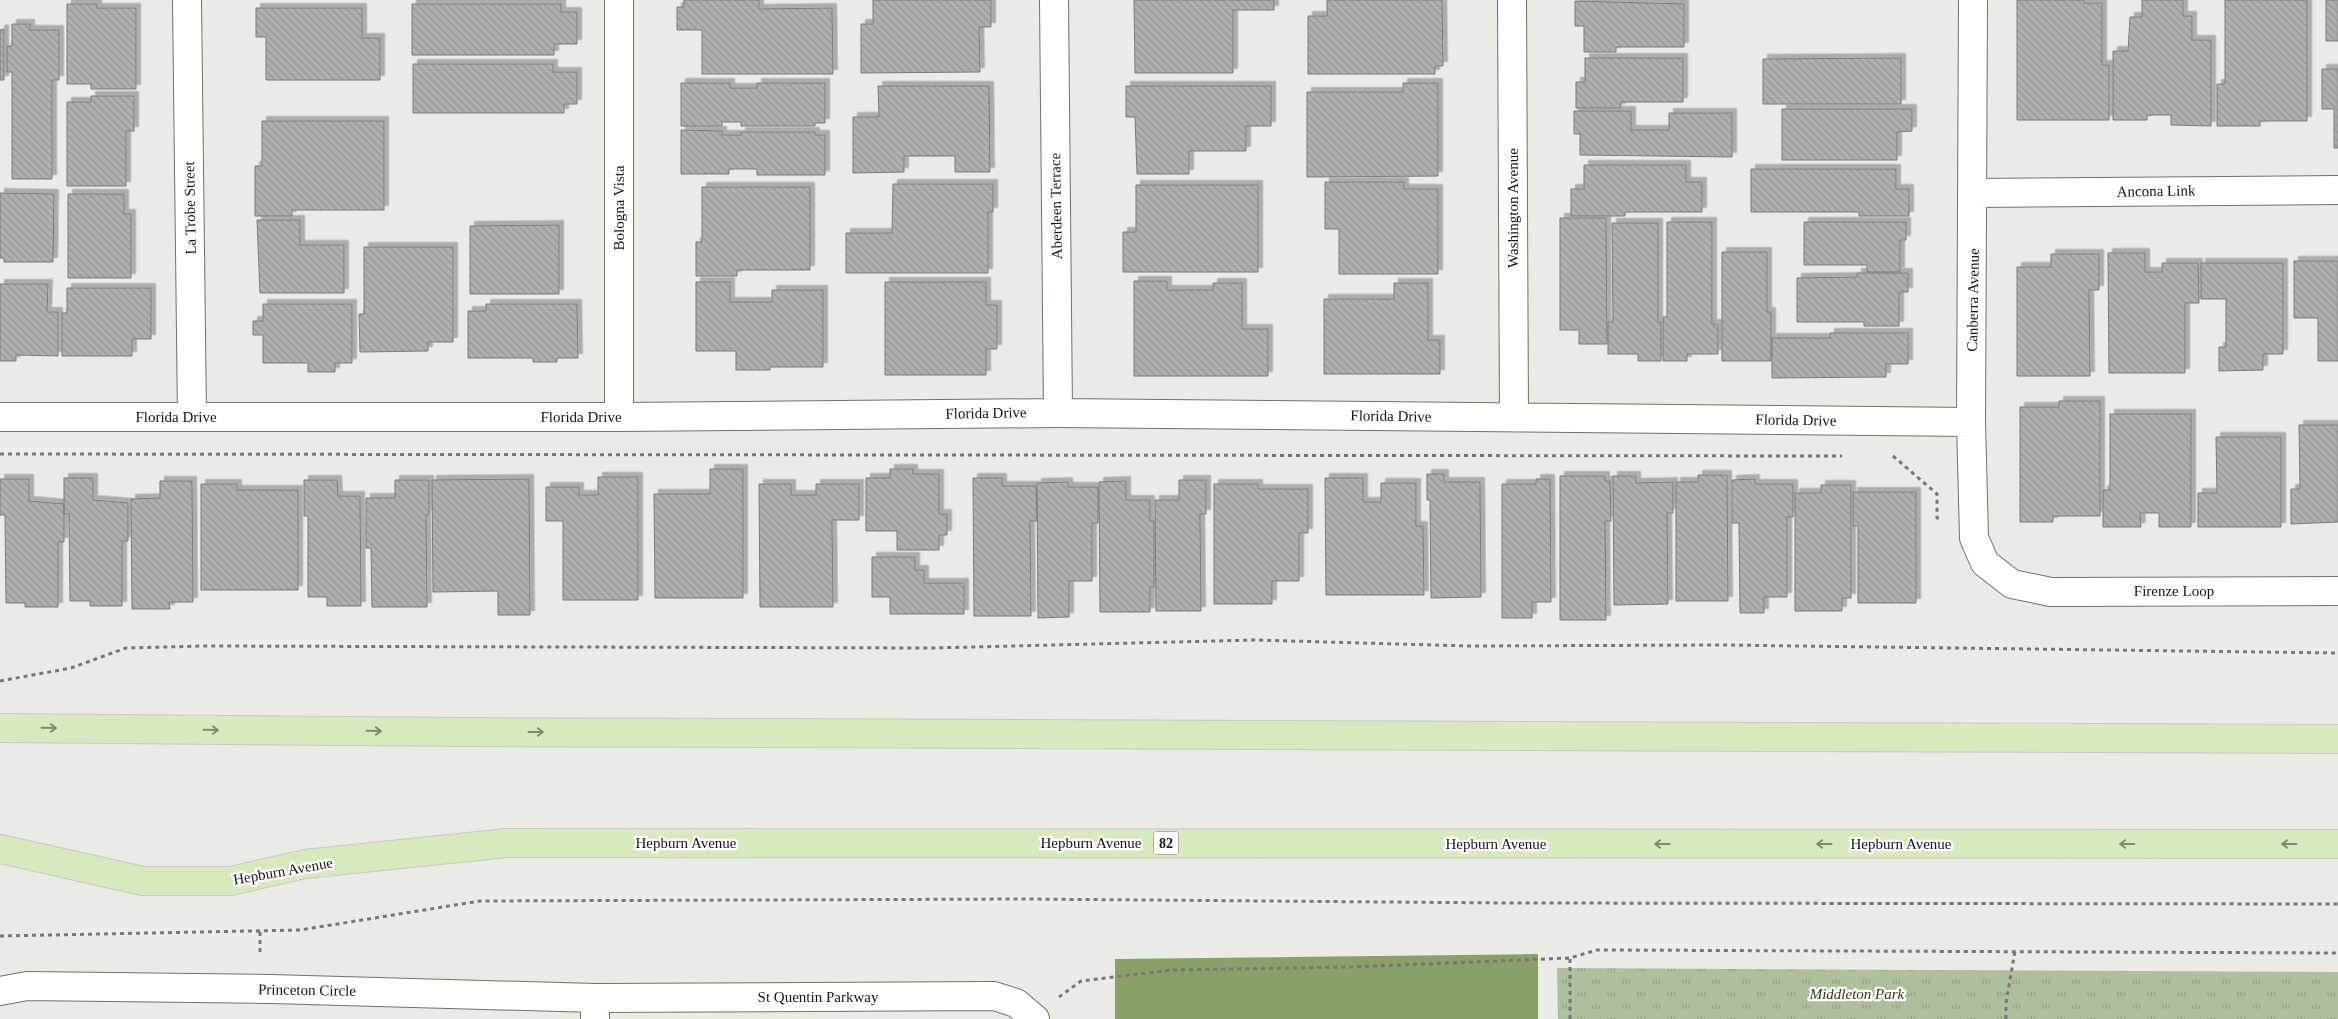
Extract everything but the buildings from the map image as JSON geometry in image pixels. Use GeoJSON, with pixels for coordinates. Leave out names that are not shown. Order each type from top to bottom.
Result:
{"type":"FeatureCollection","features":[{"type":"Feature","properties":{"kind":"main road"},"geometry":{"type":"LineString","coordinates":[[0,728],[477,732],[2338,739]]}},
{"type":"Feature","properties":{"kind":"main road","name":"Hepburn Avenue"},"geometry":{"type":"LineString","coordinates":[[0,849],[143,881],[232,881],[305,864],[507,843],[2338,844]]}},
{"type":"Feature","properties":{"kind":"street","name":"La Trobe Street"},"geometry":{"type":"LineString","coordinates":[[188,0],[192,417]]}},
{"type":"Feature","properties":{"kind":"street","name":"Bologna Vista"},"geometry":{"type":"LineString","coordinates":[[618,417],[619,0]]}},
{"type":"Feature","properties":{"kind":"street","name":"Aberdeen Terrace"},"geometry":{"type":"LineString","coordinates":[[1054,0],[1058,413]]}},
{"type":"Feature","properties":{"kind":"street","name":"Washington Avenue"},"geometry":{"type":"LineString","coordinates":[[1512,0],[1514,417]]}},
{"type":"Feature","properties":{"kind":"street","name":"Canberra Avenue"},"geometry":{"type":"LineString","coordinates":[[1973,0],[1974,193],[1971,422],[1974,538],[1985,563],[2012,584]]}},
{"type":"Feature","properties":{"kind":"street","name":"Ancona Link"},"geometry":{"type":"LineString","coordinates":[[1974,193],[2338,190]]}},
{"type":"Feature","properties":{"kind":"street","name":"Florida Drive"},"geometry":{"type":"LineString","coordinates":[[0,417],[618,417],[1058,413],[1971,422]]}},
{"type":"Feature","properties":{"kind":"street","name":"Firenze Loop"},"geometry":{"type":"LineString","coordinates":[[2012,584],[2050,592],[2338,590]]}},
{"type":"Feature","properties":{"kind":"street","name":"Princeton Circle"},"geometry":{"type":"LineString","coordinates":[[0,992],[27,986],[271,989],[595,1009]]}},
{"type":"Feature","properties":{"kind":"street","name":"St Quentin Parkway"},"geometry":{"type":"LineString","coordinates":[[595,1009],[994,996],[1016,1003],[1034,1017]]}},
{"type":"Feature","properties":{"kind":"path"},"geometry":{"type":"LineString","coordinates":[[0,454],[1846,456]]}},
{"type":"Feature","properties":{"kind":"path"},"geometry":{"type":"LineString","coordinates":[[1886,456],[1896,456],[1936,494],[1937,518],[1973,518]]}},
{"type":"Feature","properties":{"kind":"path"},"geometry":{"type":"LineString","coordinates":[[0,681],[71,668],[126,648],[204,646],[932,648],[1255,640],[1469,646],[1723,644],[2338,653]]}},
{"type":"Feature","properties":{"kind":"path"},"geometry":{"type":"LineString","coordinates":[[0,936],[300,930],[480,901],[1024,899],[1497,903],[2338,904]]}},
{"type":"Feature","properties":{"kind":"path"},"geometry":{"type":"LineString","coordinates":[[1034,1017],[1081,981],[1171,970],[1351,967],[1570,958],[1597,950],[2338,953]]}},
{"type":"Feature","properties":{"kind":"path"},"geometry":{"type":"LineString","coordinates":[[2006,1019],[2006,1002],[2015,951]]}},
{"type":"Feature","properties":{"kind":"path"},"geometry":{"type":"LineString","coordinates":[[1570,958],[1570,1019]]}},
{"type":"Feature","properties":{"kind":"green space","name":"Middleton Park"},"geometry":{"type":"Polygon","coordinates":[[[1557,968],[2338,972],[2338,1019],[1558,1019],[1557,968]]]}},
{"type":"Feature","properties":{"kind":"shaded area"},"geometry":{"type":"Polygon","coordinates":[[[1538,954],[1538,1019],[1115,1019],[1115,959],[1538,954]]]}}]}
